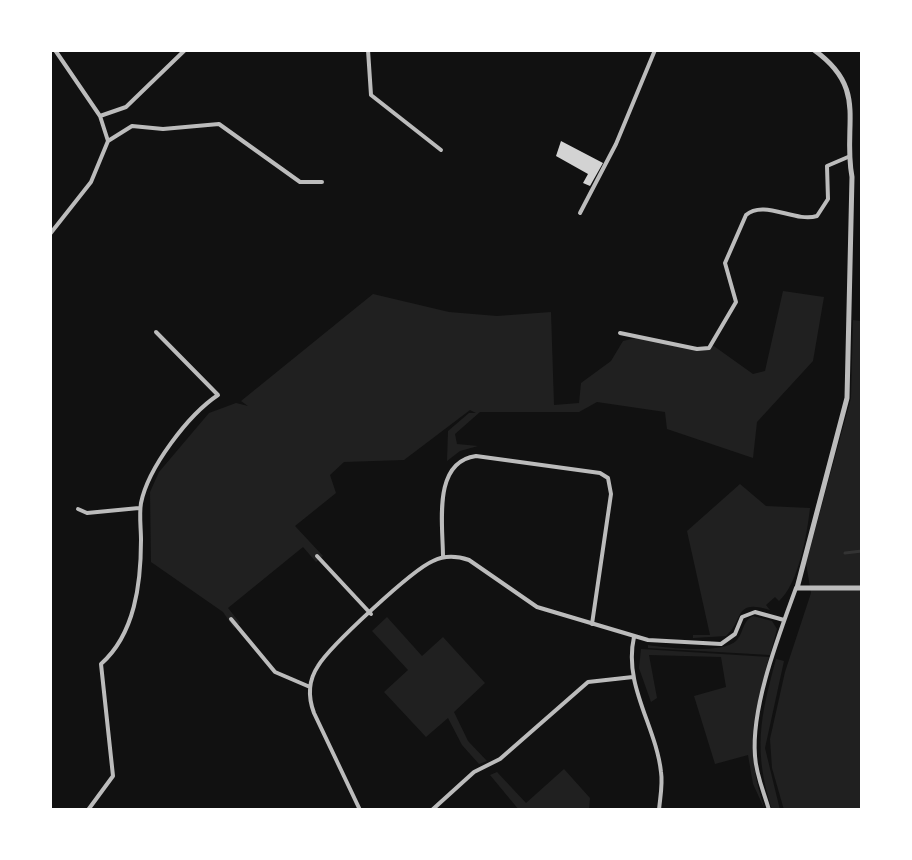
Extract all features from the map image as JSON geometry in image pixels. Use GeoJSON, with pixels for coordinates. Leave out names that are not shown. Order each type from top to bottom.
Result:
{"type":"FeatureCollection","features":[{"type":"Feature","properties":{"kind":"street"},"geometry":{"type":"LineString","coordinates":[[55,50],[100,116],[108,141]]}},
{"type":"Feature","properties":{"kind":"street"},"geometry":{"type":"LineString","coordinates":[[100,116],[126,107],[185,50]]}},
{"type":"Feature","properties":{"kind":"street"},"geometry":{"type":"LineString","coordinates":[[368,50],[371,95],[441,150]]}},
{"type":"Feature","properties":{"kind":"street"},"geometry":{"type":"LineString","coordinates":[[580,213],[616,144],[655,50]]}},
{"type":"Feature","properties":{"kind":"street"},"geometry":{"type":"LineString","coordinates":[[769,810],[756,763],[755,733],[784,620],[797,588],[849,380],[852,177],[848,157],[852,110],[847,89],[834,67],[814,50]]}},
{"type":"Feature","properties":{"kind":"street"},"geometry":{"type":"LineString","coordinates":[[50,234],[91,182],[108,141],[132,126],[163,129],[219,124],[300,182],[322,182]]}},
{"type":"Feature","properties":{"kind":"street"},"geometry":{"type":"LineString","coordinates":[[620,333],[697,349],[709,348],[735,307],[735,290],[725,263],[746,215],[758,209],[807,218],[817,216],[828,199],[827,166],[848,157]]}},
{"type":"Feature","properties":{"kind":"street"},"geometry":{"type":"LineString","coordinates":[[88,810],[113,776],[101,664],[113,654],[125,631],[136,597],[141,549],[140,508],[155,464],[218,395],[156,332]]}},
{"type":"Feature","properties":{"kind":"street"},"geometry":{"type":"LineString","coordinates":[[443,557],[446,481],[453,468],[463,459],[476,456],[600,473],[608,478],[611,494],[592,624]]}},
{"type":"Feature","properties":{"kind":"street"},"geometry":{"type":"LineString","coordinates":[[78,509],[87,513],[140,508]]}},
{"type":"Feature","properties":{"kind":"street"},"geometry":{"type":"LineString","coordinates":[[317,556],[371,614]]}},
{"type":"Feature","properties":{"kind":"street"},"geometry":{"type":"LineString","coordinates":[[360,810],[314,713],[310,687],[318,664],[425,565],[443,557],[469,560],[537,607],[634,637],[721,644],[735,634],[742,617],[755,612],[784,620]]}},
{"type":"Feature","properties":{"kind":"street"},"geometry":{"type":"LineString","coordinates":[[797,588],[862,588]]}},
{"type":"Feature","properties":{"kind":"street"},"geometry":{"type":"LineString","coordinates":[[231,619],[275,672],[310,687]]}},
{"type":"Feature","properties":{"kind":"street"},"geometry":{"type":"LineString","coordinates":[[634,637],[630,656],[633,677],[662,773],[659,810]]}},
{"type":"Feature","properties":{"kind":"street"},"geometry":{"type":"LineString","coordinates":[[432,810],[474,772],[507,754],[588,682],[633,677]]}},
{"type":"Feature","properties":{"kind":"shaded area"},"geometry":{"type":"Polygon","coordinates":[[[783,291],[824,297],[813,361],[757,422],[753,458],[667,429],[665,412],[597,402],[579,412],[480,412],[455,434],[457,444],[478,446],[460,451],[447,461],[448,431],[469,413],[476,413],[470,410],[404,460],[344,462],[330,475],[336,493],[295,526],[323,556],[316,562],[303,547],[228,608],[240,623],[234,628],[223,612],[151,562],[150,492],[159,472],[209,413],[236,403],[248,406],[241,401],[373,294],[449,312],[497,316],[551,312],[554,405],[579,403],[581,383],[611,361],[623,341],[640,337],[706,349],[711,344],[753,374],[765,371],[783,291]]]}},
{"type":"Feature","properties":{"kind":"shaded area"},"geometry":{"type":"Polygon","coordinates":[[[853,320],[862,321],[862,810],[784,810],[772,768],[770,739],[785,672],[811,593],[806,563],[851,398],[853,320]]]}},
{"type":"Feature","properties":{"kind":"shaded area"},"geometry":{"type":"Polygon","coordinates":[[[740,484],[766,506],[810,508],[801,558],[786,593],[779,601],[775,597],[766,605],[770,610],[750,607],[741,612],[726,636],[693,638],[693,635],[710,635],[687,531],[740,484]]]}},
{"type":"Feature","properties":{"kind":"shaded area"},"geometry":{"type":"Polygon","coordinates":[[[753,616],[772,621],[777,629],[770,655],[648,648],[648,645],[694,649],[729,645],[736,641],[753,616]]]}},
{"type":"Feature","properties":{"kind":"shaded area"},"geometry":{"type":"Polygon","coordinates":[[[387,617],[422,656],[443,637],[485,683],[454,712],[468,741],[487,761],[479,764],[462,745],[448,718],[426,737],[384,692],[408,670],[372,631],[387,617]]]}},
{"type":"Feature","properties":{"kind":"shaded area"},"geometry":{"type":"Polygon","coordinates":[[[641,649],[769,657],[753,733],[758,788],[765,810],[753,784],[748,755],[715,764],[694,696],[726,687],[721,657],[649,655],[657,698],[651,702],[639,668],[641,649]]]}},
{"type":"Feature","properties":{"kind":"shaded area"},"geometry":{"type":"Polygon","coordinates":[[[776,659],[784,661],[765,748],[780,810],[772,810],[762,769],[761,734],[776,659]]]}},
{"type":"Feature","properties":{"kind":"shaded area"},"geometry":{"type":"Polygon","coordinates":[[[564,769],[590,798],[589,810],[519,810],[490,775],[497,772],[526,803],[564,769]]]}},
{"type":"Feature","properties":{"kind":"building"},"geometry":{"type":"Polygon","coordinates":[[[561,141],[603,163],[590,186],[583,183],[588,174],[556,156],[561,141]]]}},
{"type":"Feature","properties":{"kind":"waterway"},"geometry":{"type":"LineString","coordinates":[[845,553],[862,551]]}}]}
